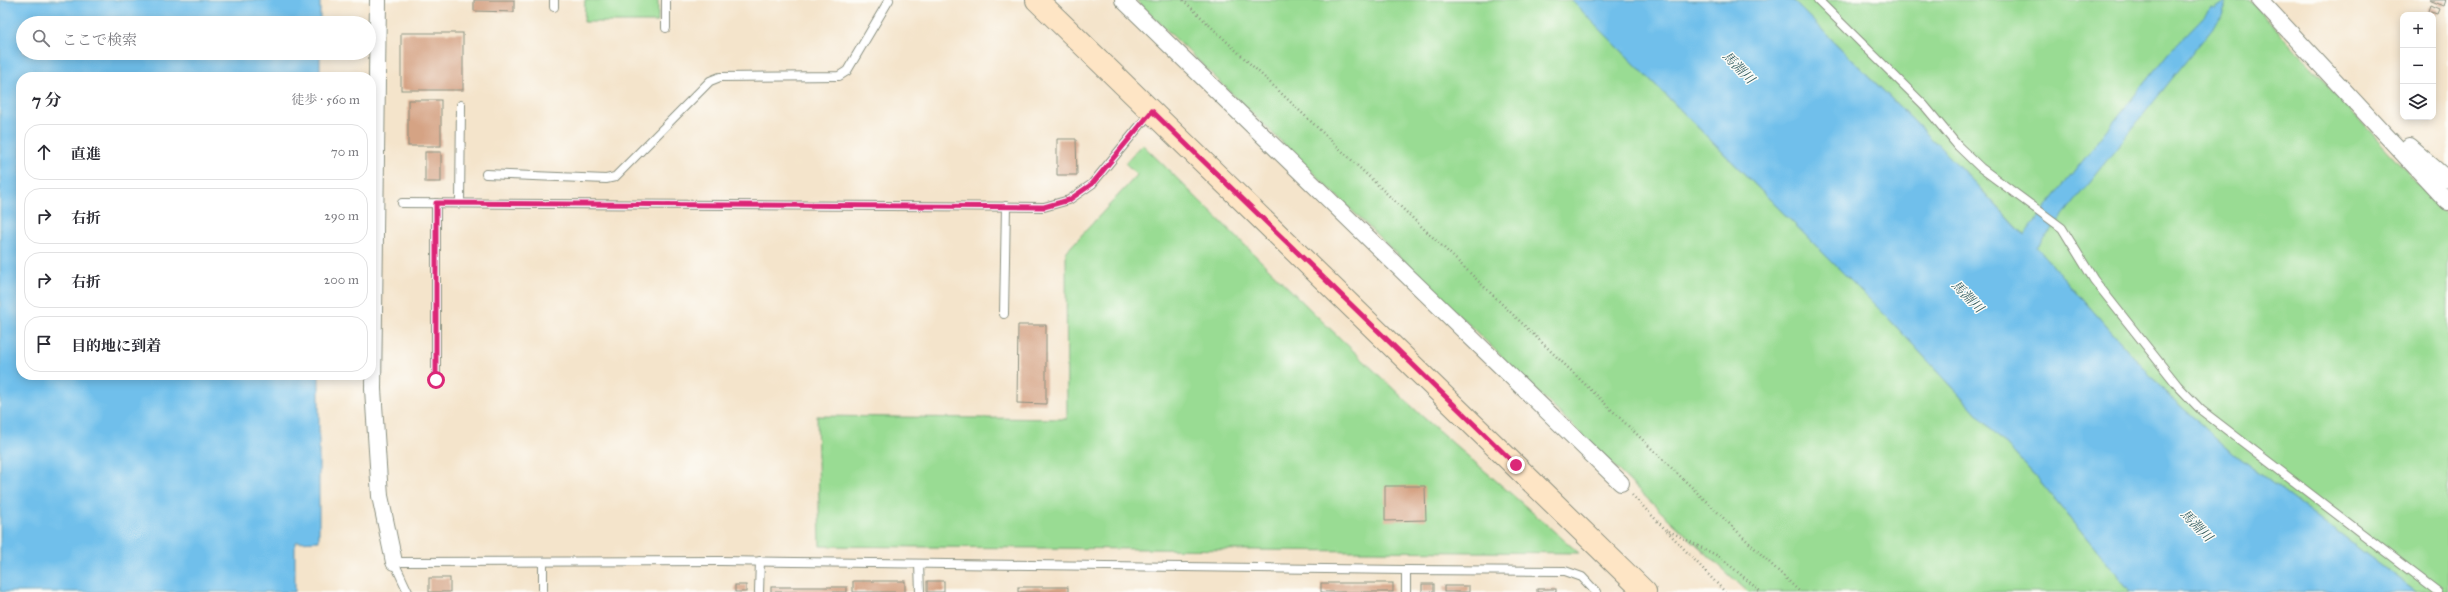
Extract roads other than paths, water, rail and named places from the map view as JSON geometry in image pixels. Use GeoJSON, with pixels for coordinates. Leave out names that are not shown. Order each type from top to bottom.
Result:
{"type":"FeatureCollection","features":[{"type":"Feature","properties":{"kind":"street"},"geometry":{"type":"LineString","coordinates":[[376,156],[378,0]]}},
{"type":"Feature","properties":{"kind":"street"},"geometry":{"type":"LineString","coordinates":[[1037,0],[1645,592]]}},
{"type":"Feature","properties":{"kind":"street"},"geometry":{"type":"LineString","coordinates":[[1124,0],[1621,483]]}},
{"type":"Feature","properties":{"kind":"street"},"geometry":{"type":"LineString","coordinates":[[2260,0],[2448,202]]}},
{"type":"Feature","properties":{"kind":"street"},"geometry":{"type":"LineString","coordinates":[[2378,126],[2395,134],[2448,180]]}},
{"type":"Feature","properties":{"kind":"street"},"geometry":{"type":"LineString","coordinates":[[373,380],[380,496],[394,562]]}},
{"type":"Feature","properties":{"kind":"lane"},"geometry":{"type":"LineString","coordinates":[[666,0],[666,28]]}},
{"type":"Feature","properties":{"kind":"lane"},"geometry":{"type":"LineString","coordinates":[[486,174],[615,177],[710,81],[720,77],[839,76],[847,71],[889,0]]}},
{"type":"Feature","properties":{"kind":"lane"},"geometry":{"type":"LineString","coordinates":[[1818,0],[1924,105],[1958,146],[1981,168],[2062,228],[2094,280],[2178,386],[2201,410],[2438,592]]}},
{"type":"Feature","properties":{"kind":"lane"},"geometry":{"type":"LineString","coordinates":[[460,203],[461,105]]}},
{"type":"Feature","properties":{"kind":"lane"},"geometry":{"type":"LineString","coordinates":[[402,202],[1044,207],[1069,200],[1092,184],[1152,111]]}},
{"type":"Feature","properties":{"kind":"lane"},"geometry":{"type":"LineString","coordinates":[[436,203],[436,380]]}},
{"type":"Feature","properties":{"kind":"lane"},"geometry":{"type":"LineString","coordinates":[[1004,314],[1006,206]]}},
{"type":"Feature","properties":{"kind":"lane"},"geometry":{"type":"LineString","coordinates":[[408,592],[394,562],[760,562],[1565,571],[1582,577],[1596,592]]}},
{"type":"Feature","properties":{"kind":"lane"},"geometry":{"type":"LineString","coordinates":[[543,562],[545,591]]}},
{"type":"Feature","properties":{"kind":"lane"},"geometry":{"type":"LineString","coordinates":[[759,592],[760,562]]}},
{"type":"Feature","properties":{"kind":"lane"},"geometry":{"type":"LineString","coordinates":[[919,564],[920,592]]}},
{"type":"Feature","properties":{"kind":"lane"},"geometry":{"type":"LineString","coordinates":[[1406,570],[1406,592]]}},
{"type":"Feature","properties":{"kind":"water"},"geometry":{"type":"Polygon","coordinates":[[[0,0],[320,0],[320,16],[16,16],[16,60],[320,60],[320,72],[16,72],[16,380],[319,380],[319,541],[295,542],[295,592],[0,592],[0,0]]]}},
{"type":"Feature","properties":{"kind":"water","name":"馬淵川"},"geometry":{"type":"Polygon","coordinates":[[[1571,0],[1792,0],[1954,161],[2024,235],[2169,52],[2212,8],[2215,9],[2225,2],[2226,5],[2222,16],[2037,248],[2165,392],[2235,455],[2416,592],[2131,592],[2040,481],[1889,319],[1571,0]]]}}]}
